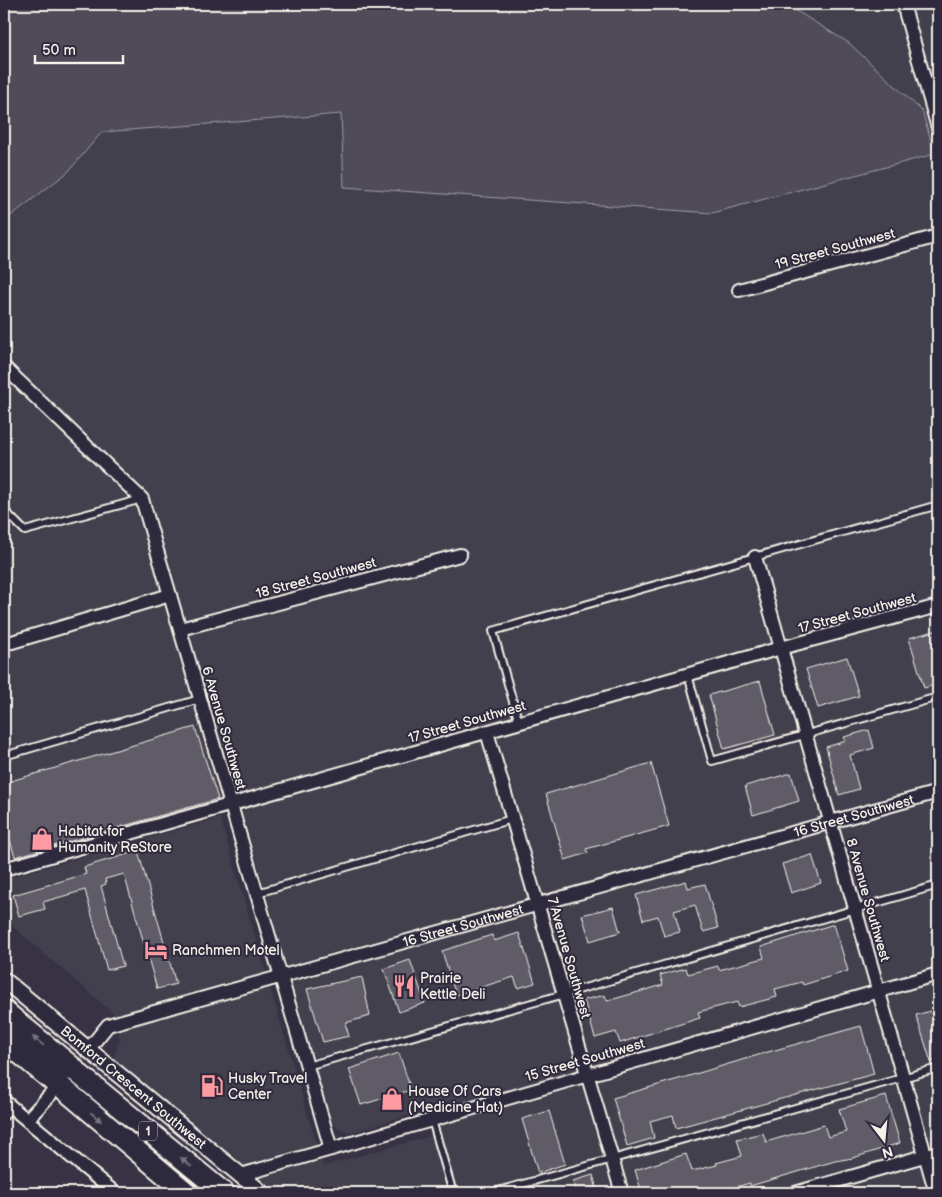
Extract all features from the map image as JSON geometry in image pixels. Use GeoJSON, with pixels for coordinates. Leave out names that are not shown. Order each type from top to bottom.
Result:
{"type":"FeatureCollection","features":[{"type":"Feature","properties":{"kind":"highway","name":"1"},"geometry":{"type":"LineString","coordinates":[[4,1012],[66,1077],[187,1193]]}},
{"type":"Feature","properties":{"kind":"highway","name":"1"},"geometry":{"type":"LineString","coordinates":[[4,1039],[66,1077],[224,1193]]}},
{"type":"Feature","properties":{"kind":"street"},"geometry":{"type":"LineString","coordinates":[[903,4],[938,128]]}},
{"type":"Feature","properties":{"kind":"street","name":"19 Street Southwest"},"geometry":{"type":"LineString","coordinates":[[739,290],[938,236]]}},
{"type":"Feature","properties":{"kind":"street"},"geometry":{"type":"LineString","coordinates":[[4,367],[142,499]]}},
{"type":"Feature","properties":{"kind":"street","name":"6 Avenue Southwest"},"geometry":{"type":"LineString","coordinates":[[142,499],[331,1148]]}},
{"type":"Feature","properties":{"kind":"street","name":"18 Street Southwest"},"geometry":{"type":"LineString","coordinates":[[180,629],[460,555]]}},
{"type":"Feature","properties":{"kind":"street","name":"8 Avenue Southwest"},"geometry":{"type":"LineString","coordinates":[[755,557],[903,1078],[932,1154],[936,1193]]}},
{"type":"Feature","properties":{"kind":"street"},"geometry":{"type":"LineString","coordinates":[[4,642],[12,642],[170,595]]}},
{"type":"Feature","properties":{"kind":"street","name":"17 Street Southwest"},"geometry":{"type":"LineString","coordinates":[[4,869],[781,648],[938,606]]}},
{"type":"Feature","properties":{"kind":"street","name":"7 Avenue Southwest"},"geometry":{"type":"LineString","coordinates":[[487,732],[622,1193]]}},
{"type":"Feature","properties":{"kind":"street","name":"16 Street Southwest"},"geometry":{"type":"LineString","coordinates":[[28,1120],[108,1025],[938,792]]}},
{"type":"Feature","properties":{"kind":"street","name":"15 Street Southwest"},"geometry":{"type":"LineString","coordinates":[[241,1175],[938,974]]}},
{"type":"Feature","properties":{"kind":"street","name":"Bomford Crescent Southwest"},"geometry":{"type":"LineString","coordinates":[[4,980],[262,1193]]}},
{"type":"Feature","properties":{"kind":"street"},"geometry":{"type":"LineString","coordinates":[[6,1108],[28,1120],[115,1193]]}},
{"type":"Feature","properties":{"kind":"street"},"geometry":{"type":"LineString","coordinates":[[795,1193],[932,1154]]}},
{"type":"Feature","properties":{"kind":"lane"},"geometry":{"type":"LineString","coordinates":[[4,510],[25,530],[142,499]]}},
{"type":"Feature","properties":{"kind":"lane"},"geometry":{"type":"LineString","coordinates":[[519,723],[492,631],[938,504]]}},
{"type":"Feature","properties":{"kind":"lane"},"geometry":{"type":"LineString","coordinates":[[688,675],[712,761],[938,697]]}},
{"type":"Feature","properties":{"kind":"lane"},"geometry":{"type":"LineString","coordinates":[[4,756],[200,699]]}},
{"type":"Feature","properties":{"kind":"lane"},"geometry":{"type":"LineString","coordinates":[[257,893],[512,820]]}},
{"type":"Feature","properties":{"kind":"lane"},"geometry":{"type":"LineString","coordinates":[[307,1066],[564,994],[938,885]]}},
{"type":"Feature","properties":{"kind":"lane"},"geometry":{"type":"LineString","coordinates":[[491,1193],[938,1068]]}},
{"type":"Feature","properties":{"kind":"lane"},"geometry":{"type":"LineString","coordinates":[[432,1120],[453,1193]]}},
{"type":"Feature","properties":{"kind":"shaded area"},"geometry":{"type":"Polygon","coordinates":[[[4,4],[785,4],[849,43],[922,111],[935,154],[712,213],[344,187],[341,114],[102,132],[68,172],[4,221],[4,4]]]}},
{"type":"Feature","properties":{"kind":"shaded area"},"geometry":{"type":"Polygon","coordinates":[[[785,4],[938,4],[938,1193],[278,1193],[113,1059],[120,1039],[113,1013],[4,919],[4,879],[220,818],[323,1166],[441,1133],[434,1108],[352,1132],[341,1130],[331,1123],[237,793],[4,860],[4,221],[68,172],[102,132],[342,114],[344,187],[934,154],[922,111],[849,43],[785,4]]]}},
{"type":"Feature","properties":{"kind":"building"},"geometry":{"type":"Polygon","coordinates":[[[938,630],[938,684],[924,688],[909,638],[938,630]]]}},
{"type":"Feature","properties":{"kind":"building"},"geometry":{"type":"Polygon","coordinates":[[[847,657],[859,696],[818,708],[806,669],[847,657]]]}},
{"type":"Feature","properties":{"kind":"building"},"geometry":{"type":"Polygon","coordinates":[[[760,681],[775,735],[724,749],[709,695],[760,681]]]}},
{"type":"Feature","properties":{"kind":"building"},"geometry":{"type":"Polygon","coordinates":[[[195,727],[218,799],[15,857],[4,819],[4,783],[195,727]]]}},
{"type":"Feature","properties":{"kind":"building"},"geometry":{"type":"Polygon","coordinates":[[[869,730],[874,748],[850,755],[859,789],[839,795],[826,747],[846,741],[844,737],[869,730]]]}},
{"type":"Feature","properties":{"kind":"building"},"geometry":{"type":"Polygon","coordinates":[[[651,763],[669,826],[586,849],[588,853],[565,860],[546,794],[651,763]]]}},
{"type":"Feature","properties":{"kind":"building"},"geometry":{"type":"Polygon","coordinates":[[[791,773],[799,801],[753,815],[745,786],[791,773]]]}},
{"type":"Feature","properties":{"kind":"building","name":"Ranchmen Motel"},"geometry":{"type":"Polygon","coordinates":[[[138,851],[176,984],[157,989],[124,874],[105,879],[106,884],[101,886],[123,966],[107,970],[85,890],[43,902],[45,909],[19,916],[13,895],[86,874],[84,867],[138,851]]]}},
{"type":"Feature","properties":{"kind":"building"},"geometry":{"type":"Polygon","coordinates":[[[812,855],[821,883],[791,893],[782,864],[812,855]]]}},
{"type":"Feature","properties":{"kind":"building"},"geometry":{"type":"Polygon","coordinates":[[[686,881],[688,888],[705,884],[718,928],[703,932],[695,905],[674,911],[680,932],[664,936],[658,916],[643,920],[636,895],[686,881]]]}},
{"type":"Feature","properties":{"kind":"building"},"geometry":{"type":"Polygon","coordinates":[[[613,907],[620,932],[590,941],[582,915],[613,907]]]}},
{"type":"Feature","properties":{"kind":"building"},"geometry":{"type":"Polygon","coordinates":[[[834,924],[848,971],[803,985],[802,982],[775,989],[777,997],[739,1007],[737,1002],[698,1012],[700,1018],[620,1043],[616,1032],[595,1038],[584,1000],[605,995],[607,1001],[663,985],[660,975],[686,968],[688,974],[718,966],[719,970],[764,958],[761,947],[834,924]]]}},
{"type":"Feature","properties":{"kind":"building"},"geometry":{"type":"Polygon","coordinates":[[[519,933],[535,983],[518,988],[514,977],[456,995],[442,951],[492,935],[494,941],[519,933]]]}},
{"type":"Feature","properties":{"kind":"building","name":"Prairie Kettle Deli"},"geometry":{"type":"Polygon","coordinates":[[[410,960],[425,1003],[399,1012],[384,969],[410,960]]]}},
{"type":"Feature","properties":{"kind":"building"},"geometry":{"type":"Polygon","coordinates":[[[362,977],[370,1016],[345,1023],[349,1036],[323,1042],[307,989],[362,977]]]}},
{"type":"Feature","properties":{"kind":"building"},"geometry":{"type":"Polygon","coordinates":[[[938,1009],[938,1060],[931,1062],[916,1015],[938,1009]]]}},
{"type":"Feature","properties":{"kind":"building"},"geometry":{"type":"Polygon","coordinates":[[[861,1026],[874,1074],[676,1128],[673,1115],[650,1121],[654,1138],[627,1146],[613,1098],[861,1026]]]}},
{"type":"Feature","properties":{"kind":"building"},"geometry":{"type":"Polygon","coordinates":[[[399,1053],[411,1090],[361,1105],[349,1069],[399,1053]]]}},
{"type":"Feature","properties":{"kind":"building"},"geometry":{"type":"Polygon","coordinates":[[[886,1096],[900,1143],[750,1186],[750,1183],[714,1193],[642,1193],[635,1170],[686,1154],[692,1171],[717,1165],[716,1163],[742,1156],[737,1139],[763,1133],[766,1142],[824,1125],[828,1137],[846,1132],[839,1109],[886,1096]]]}},
{"type":"Feature","properties":{"kind":"building"},"geometry":{"type":"Polygon","coordinates":[[[549,1111],[565,1164],[538,1173],[522,1119],[549,1111]]]}},
{"type":"Feature","properties":{"kind":"building"},"geometry":{"type":"Polygon","coordinates":[[[593,1175],[598,1193],[576,1193],[573,1181],[593,1175]]]}},
{"type":"Feature","properties":{"kind":"place","name":"Habitat for Humanity ReStore"},"geometry":{"type":"Point","coordinates":[42,839]}},
{"type":"Feature","properties":{"kind":"place","name":"Ranchmen Motel"},"geometry":{"type":"Point","coordinates":[156,950]}},
{"type":"Feature","properties":{"kind":"place","name":"Prairie Kettle Deli"},"geometry":{"type":"Point","coordinates":[404,986]}},
{"type":"Feature","properties":{"kind":"place","name":"Husky Travel Center"},"geometry":{"type":"Point","coordinates":[212,1086]}},
{"type":"Feature","properties":{"kind":"place","name":"House Of Cars (Medicine Hat)"},"geometry":{"type":"Point","coordinates":[392,1099]}}]}
